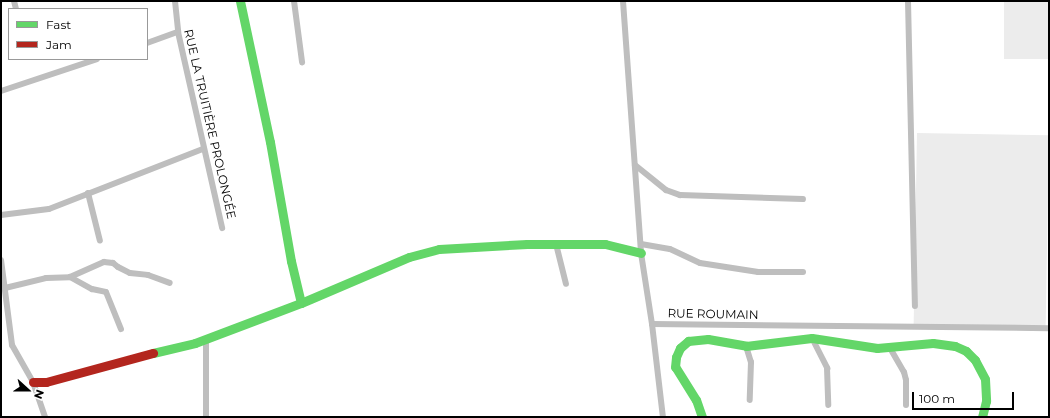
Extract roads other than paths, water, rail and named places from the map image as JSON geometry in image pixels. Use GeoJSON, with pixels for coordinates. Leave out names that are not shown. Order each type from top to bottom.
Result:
{"type":"FeatureCollection","features":[{"type":"Feature","properties":{"kind":"street","name":"RUE LA TRUITIÈRE PROLONGÉE"},"geometry":{"type":"LineString","coordinates":[[176,1],[178,32],[203,149],[222,228]]}},
{"type":"Feature","properties":{"kind":"street"},"geometry":{"type":"LineString","coordinates":[[240,1],[270,142],[291,261],[301,303]]}},
{"type":"Feature","properties":{"kind":"street"},"geometry":{"type":"LineString","coordinates":[[294,1],[302,62]]}},
{"type":"Feature","properties":{"kind":"street","name":"RUE ROUMAIN"},"geometry":{"type":"LineString","coordinates":[[623,1],[641,249],[652,324],[1049,328]]}},
{"type":"Feature","properties":{"kind":"street"},"geometry":{"type":"LineString","coordinates":[[908,1],[915,306]]}},
{"type":"Feature","properties":{"kind":"street"},"geometry":{"type":"LineString","coordinates":[[148,43],[178,32]]}},
{"type":"Feature","properties":{"kind":"street"},"geometry":{"type":"LineString","coordinates":[[1,91],[94,60]]}},
{"type":"Feature","properties":{"kind":"street"},"geometry":{"type":"LineString","coordinates":[[1,215],[49,208],[203,149]]}},
{"type":"Feature","properties":{"kind":"street"},"geometry":{"type":"LineString","coordinates":[[635,165],[666,190],[680,195],[803,199]]}},
{"type":"Feature","properties":{"kind":"street"},"geometry":{"type":"LineString","coordinates":[[88,194],[100,241]]}},
{"type":"Feature","properties":{"kind":"street"},"geometry":{"type":"LineString","coordinates":[[556,244],[566,284]]}},
{"type":"Feature","properties":{"kind":"street"},"geometry":{"type":"LineString","coordinates":[[33,382],[46,382],[123,360],[206,339],[301,303],[409,257],[439,249],[468,246],[605,244],[641,249],[670,249],[693,261],[758,272],[803,272]]}},
{"type":"Feature","properties":{"kind":"street"},"geometry":{"type":"LineString","coordinates":[[1,260],[12,345],[33,382],[45,417]]}},
{"type":"Feature","properties":{"kind":"street"},"geometry":{"type":"LineString","coordinates":[[5,288],[46,278],[70,277],[104,262],[114,263],[118,268],[130,273],[148,274],[170,283]]}},
{"type":"Feature","properties":{"kind":"street"},"geometry":{"type":"LineString","coordinates":[[70,277],[92,289],[106,292],[121,329]]}},
{"type":"Feature","properties":{"kind":"street"},"geometry":{"type":"LineString","coordinates":[[652,324],[663,417]]}},
{"type":"Feature","properties":{"kind":"street"},"geometry":{"type":"LineString","coordinates":[[812,338],[827,368],[828,405]]}},
{"type":"Feature","properties":{"kind":"street"},"geometry":{"type":"LineString","coordinates":[[702,417],[696,400],[678,374],[675,367],[676,357],[680,348],[688,341],[708,339],[746,346],[812,338],[890,348],[943,343],[955,346],[966,352],[975,360],[985,379],[987,389],[982,417]]}},
{"type":"Feature","properties":{"kind":"street"},"geometry":{"type":"LineString","coordinates":[[206,339],[206,417]]}},
{"type":"Feature","properties":{"kind":"street"},"geometry":{"type":"LineString","coordinates":[[746,346],[751,362],[750,400]]}},
{"type":"Feature","properties":{"kind":"street"},"geometry":{"type":"LineString","coordinates":[[890,348],[906,380],[906,405]]}}]}
